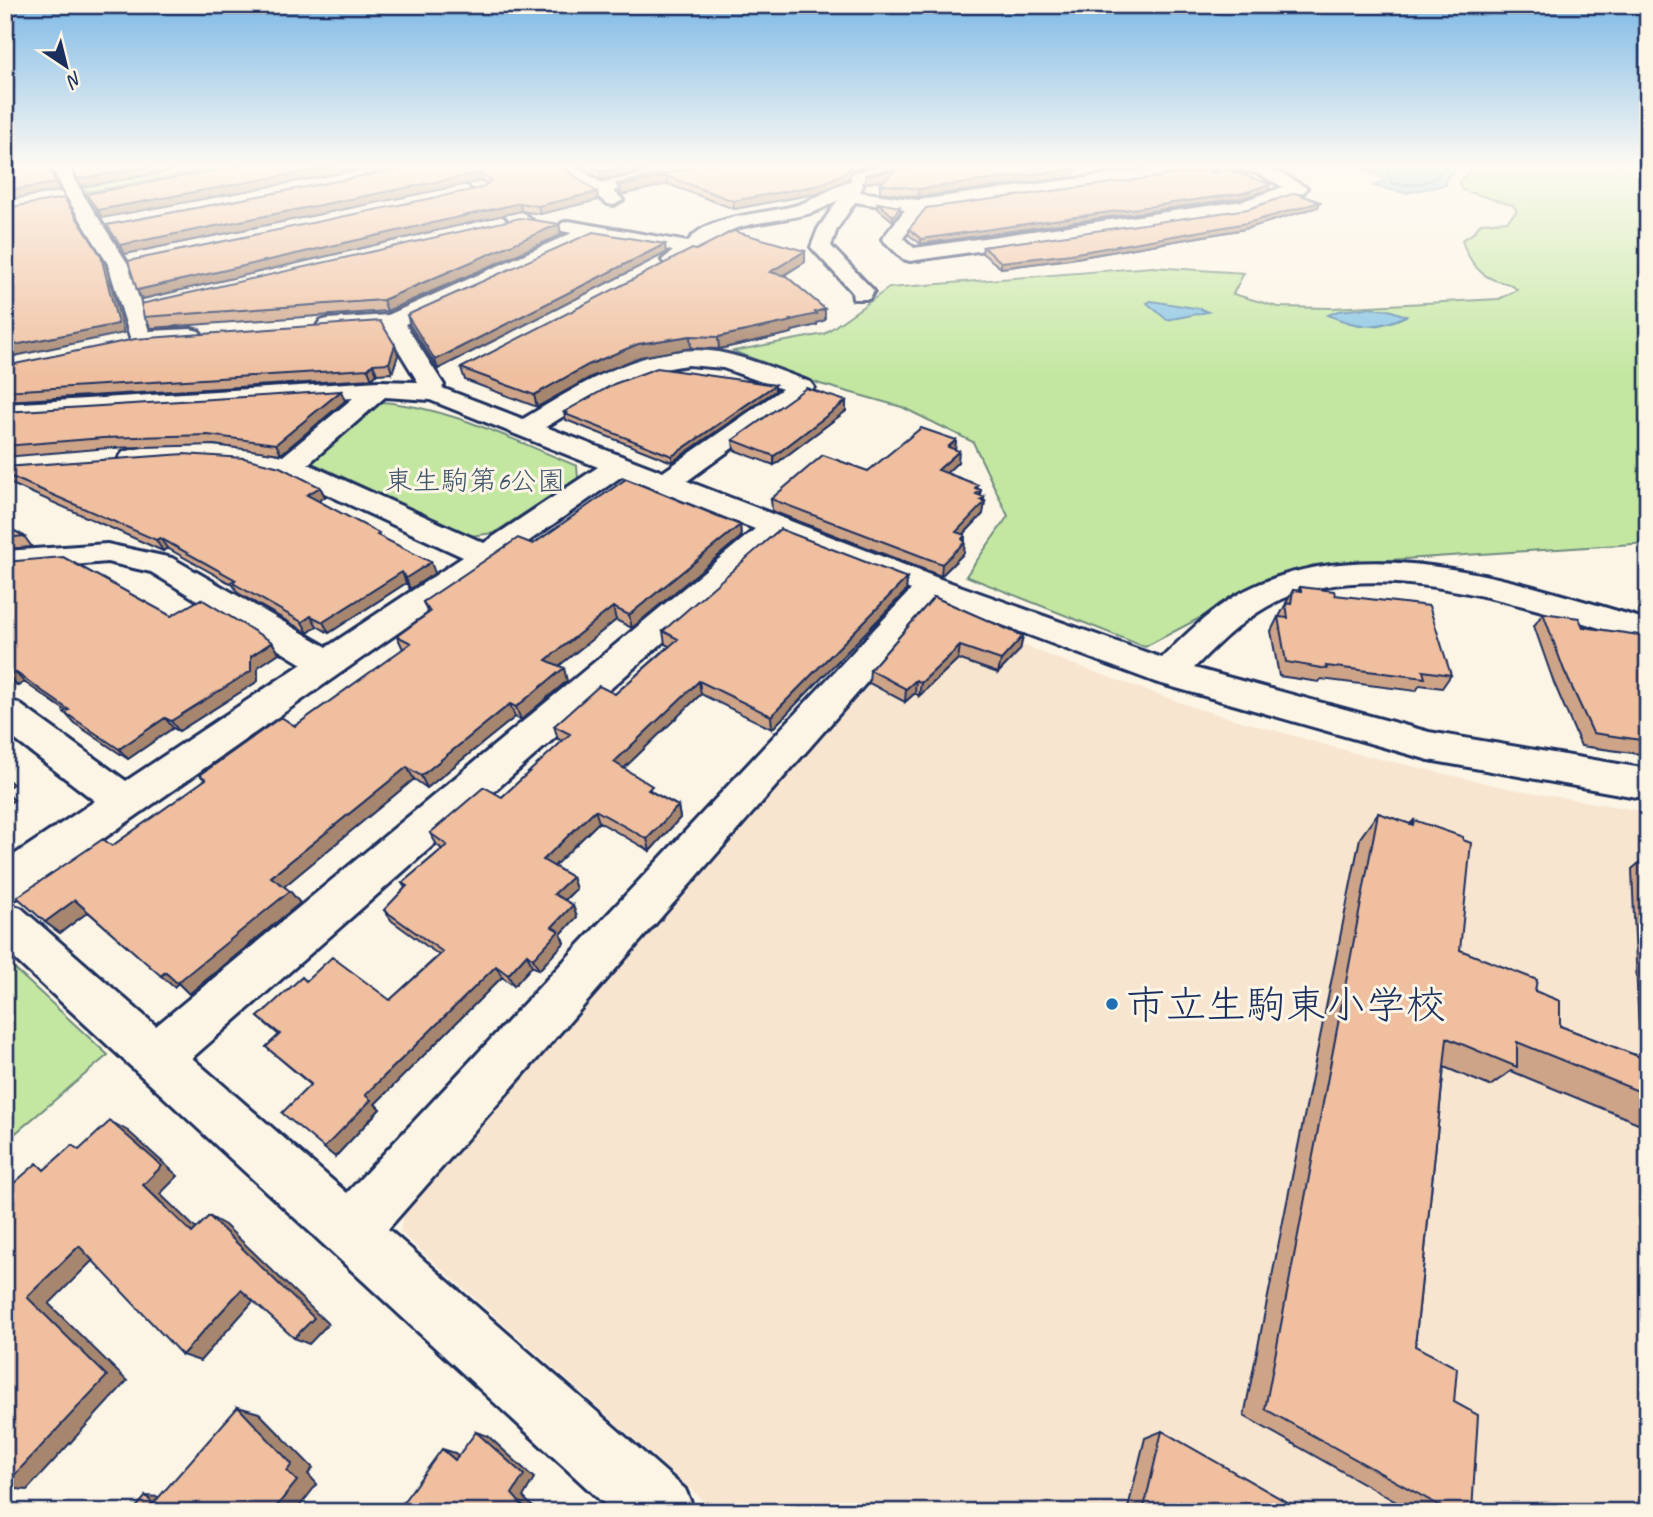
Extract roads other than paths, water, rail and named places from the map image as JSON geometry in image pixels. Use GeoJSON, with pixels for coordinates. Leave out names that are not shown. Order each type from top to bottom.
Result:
{"type":"FeatureCollection","features":[{"type":"Feature","properties":{"kind":"street"},"geometry":{"type":"LineString","coordinates":[[108,235],[125,263],[139,308],[140,339]]}},
{"type":"Feature","properties":{"kind":"street"},"geometry":{"type":"LineString","coordinates":[[312,327],[392,321],[585,235]]}},
{"type":"Feature","properties":{"kind":"street"},"geometry":{"type":"LineString","coordinates":[[614,235],[694,249]]}},
{"type":"Feature","properties":{"kind":"street"},"geometry":{"type":"LineString","coordinates":[[655,269],[694,249],[699,240],[709,235]]}},
{"type":"Feature","properties":{"kind":"street"},"geometry":{"type":"LineString","coordinates":[[824,235],[821,247],[863,291],[861,295]]}},
{"type":"Feature","properties":{"kind":"street"},"geometry":{"type":"LineString","coordinates":[[895,235],[892,239],[910,255],[1043,235]]}},
{"type":"Feature","properties":{"kind":"street"},"geometry":{"type":"LineString","coordinates":[[392,321],[427,387]]}},
{"type":"Feature","properties":{"kind":"street"},"geometry":{"type":"LineString","coordinates":[[113,345],[140,339],[206,334]]}},
{"type":"Feature","properties":{"kind":"street"},"geometry":{"type":"LineString","coordinates":[[528,427],[619,373],[663,361],[713,359],[736,364],[801,387],[667,482]]}},
{"type":"Feature","properties":{"kind":"street"},"geometry":{"type":"LineString","coordinates":[[427,387],[455,373]]}},
{"type":"Feature","properties":{"kind":"street"},"geometry":{"type":"LineString","coordinates":[[5,412],[427,387],[932,587],[1168,673],[1429,746],[1648,784]]}},
{"type":"Feature","properties":{"kind":"street"},"geometry":{"type":"LineString","coordinates":[[289,466],[379,389]]}},
{"type":"Feature","properties":{"kind":"street"},"geometry":{"type":"LineString","coordinates":[[111,460],[190,454],[250,458],[289,466],[485,555]]}},
{"type":"Feature","properties":{"kind":"street"},"geometry":{"type":"LineString","coordinates":[[5,884],[621,464]]}},
{"type":"Feature","properties":{"kind":"street"},"geometry":{"type":"LineString","coordinates":[[157,1057],[776,526]]}},
{"type":"Feature","properties":{"kind":"street"},"geometry":{"type":"LineString","coordinates":[[5,561],[107,554],[161,565],[327,663]]}},
{"type":"Feature","properties":{"kind":"street"},"geometry":{"type":"LineString","coordinates":[[1168,673],[1206,634],[1273,590],[1308,580],[1350,574],[1392,573],[1457,582],[1648,631]]}},
{"type":"Feature","properties":{"kind":"street"},"geometry":{"type":"LineString","coordinates":[[349,1232],[932,587]]}},
{"type":"Feature","properties":{"kind":"street"},"geometry":{"type":"LineString","coordinates":[[5,712],[124,801]]}},
{"type":"Feature","properties":{"kind":"street"},"geometry":{"type":"LineString","coordinates":[[5,922],[349,1232],[636,1503]]}},
{"type":"Feature","properties":{"kind":"water"},"geometry":{"type":"Polygon","coordinates":[[[1151,301],[1208,312],[1167,320],[1147,303],[1151,301]]]}},
{"type":"Feature","properties":{"kind":"water"},"geometry":{"type":"Polygon","coordinates":[[[1368,308],[1389,310],[1406,316],[1386,324],[1367,326],[1328,315],[1338,311],[1368,308]]]}},
{"type":"Feature","properties":{"kind":"place","name":"市立生駒東小学校"},"geometry":{"type":"Point","coordinates":[1112,1004]}},
{"type":"Feature","properties":{"kind":"park label","name":"東生駒第6公園"},"geometry":{"type":"Point","coordinates":[475,480]}}]}
